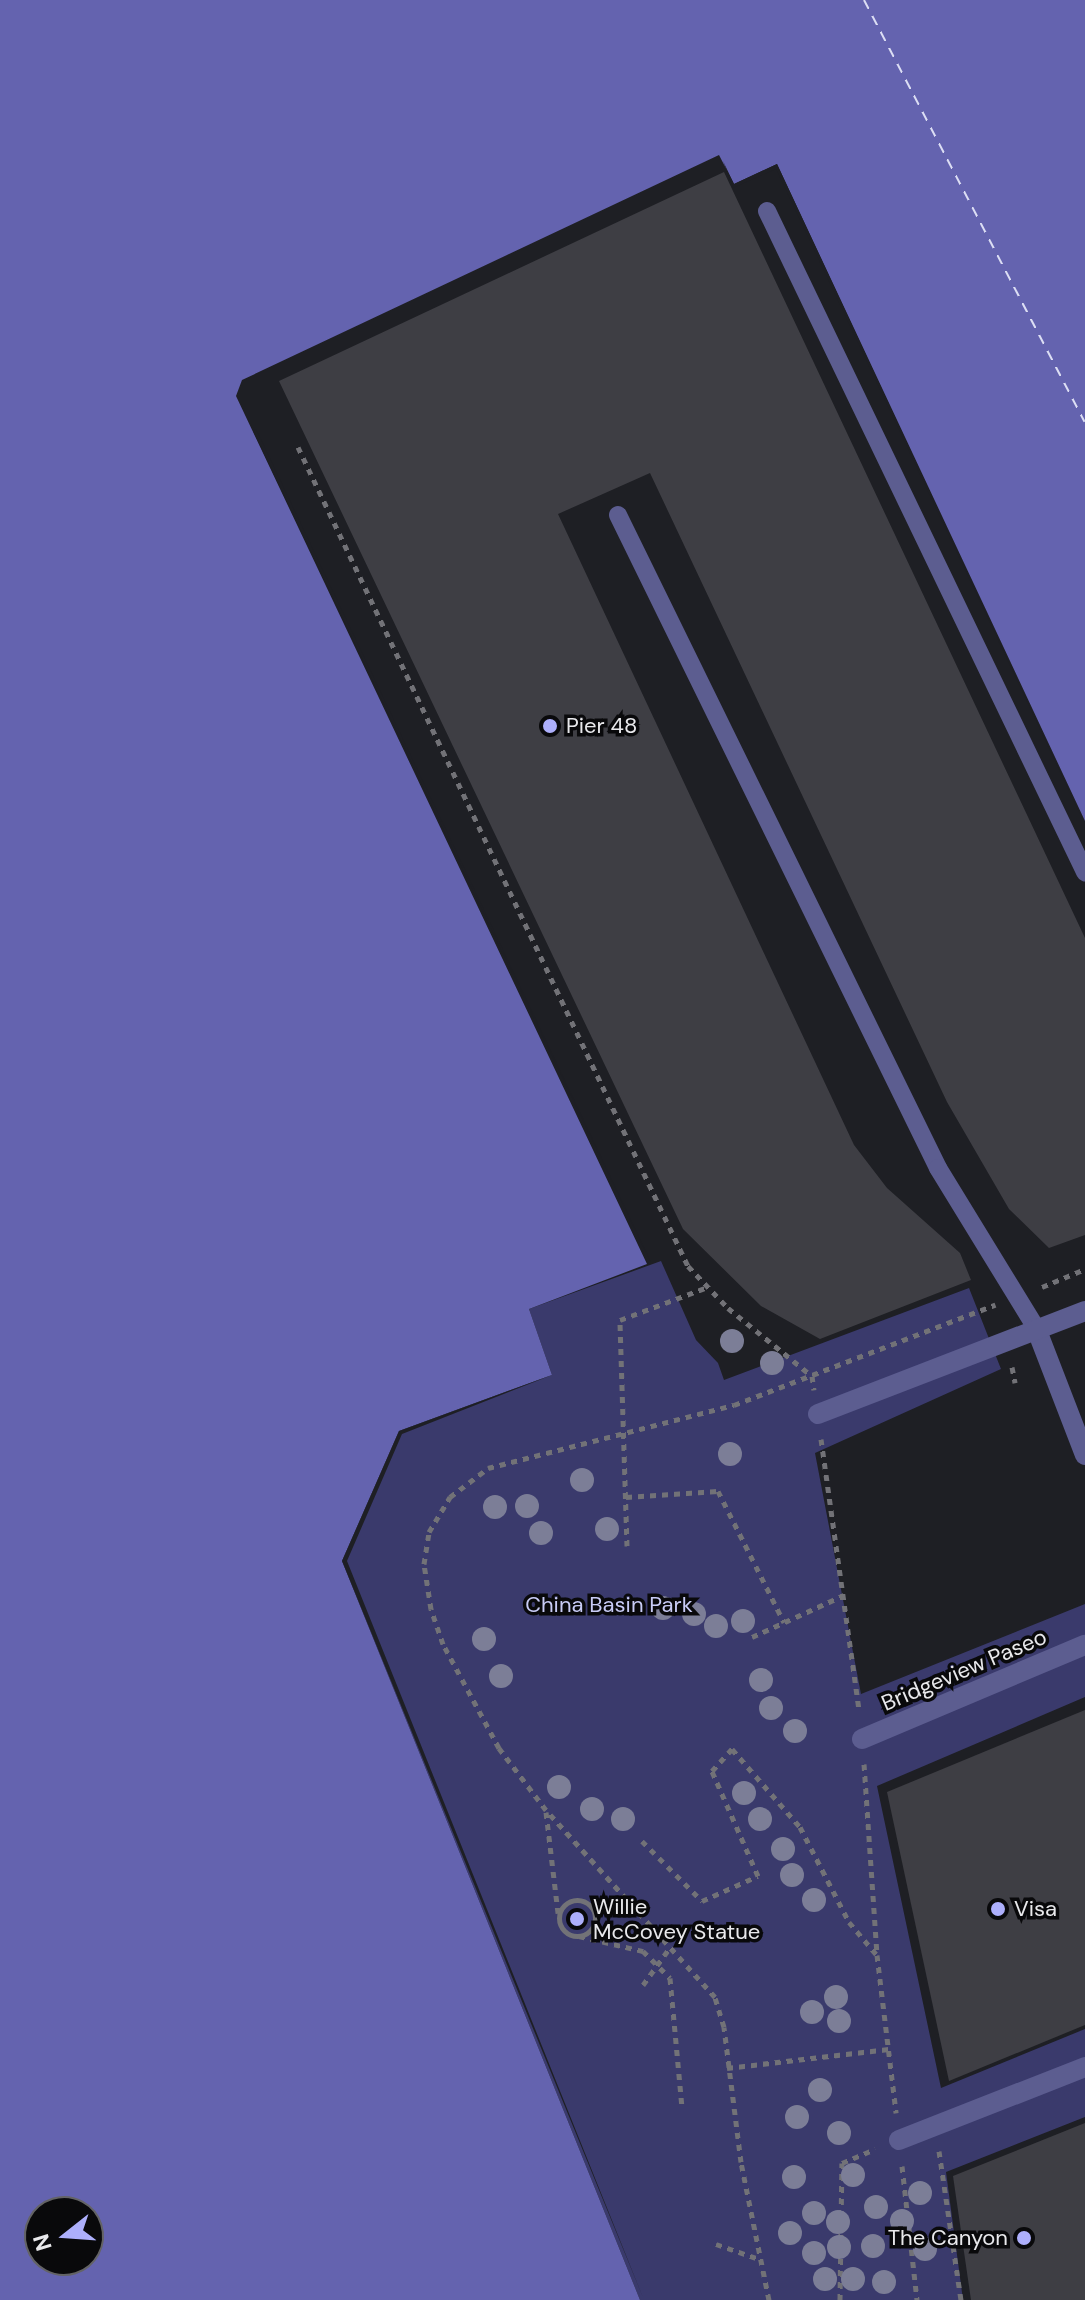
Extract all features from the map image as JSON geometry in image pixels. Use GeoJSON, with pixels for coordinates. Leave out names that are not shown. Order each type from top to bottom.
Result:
{"type":"FeatureCollection","features":[{"type":"Feature","properties":{"kind":"street"},"geometry":{"type":"LineString","coordinates":[[818,1414],[1085,1311]]}},
{"type":"Feature","properties":{"kind":"street"},"geometry":{"type":"LineString","coordinates":[[1036,1328],[1085,1455]]}},
{"type":"Feature","properties":{"kind":"street","name":"Bridgeview Paseo"},"geometry":{"type":"LineString","coordinates":[[862,1739],[1085,1645]]}},
{"type":"Feature","properties":{"kind":"street"},"geometry":{"type":"LineString","coordinates":[[899,2140],[1085,2067]]}},
{"type":"Feature","properties":{"kind":"lane"},"geometry":{"type":"LineString","coordinates":[[767,211],[1085,872]]}},
{"type":"Feature","properties":{"kind":"lane"},"geometry":{"type":"LineString","coordinates":[[618,515],[938,1168],[1036,1328]]}},
{"type":"Feature","properties":{"kind":"path"},"geometry":{"type":"LineString","coordinates":[[298,447],[688,1266],[708,1287],[812,1376],[862,1739],[877,1955],[917,2300]]}},
{"type":"Feature","properties":{"kind":"path"},"geometry":{"type":"LineString","coordinates":[[769,2300],[759,2259],[727,2068],[724,2027],[715,1997],[671,1946],[632,1909],[546,1810],[499,1748],[443,1644],[426,1590],[427,1541],[450,1497],[488,1468],[734,1405],[1085,1269]]}},
{"type":"Feature","properties":{"kind":"path"},"geometry":{"type":"LineString","coordinates":[[627,1546],[620,1320],[708,1287]]}},
{"type":"Feature","properties":{"kind":"path"},"geometry":{"type":"LineString","coordinates":[[626,1497],[718,1491],[784,1622]]}},
{"type":"Feature","properties":{"kind":"path"},"geometry":{"type":"LineString","coordinates":[[752,1637],[844,1595]]}},
{"type":"Feature","properties":{"kind":"path"},"geometry":{"type":"LineString","coordinates":[[642,1841],[702,1901],[758,1876],[712,1771],[732,1749],[800,1827],[849,1922],[877,1955]]}},
{"type":"Feature","properties":{"kind":"path"},"geometry":{"type":"LineString","coordinates":[[546,1810],[559,1918],[567,1933],[643,1951],[670,1978],[682,2108]]}},
{"type":"Feature","properties":{"kind":"path"},"geometry":{"type":"LineString","coordinates":[[559,1918],[572,1901],[588,1904],[595,1920],[590,1932],[579,1936]]}},
{"type":"Feature","properties":{"kind":"path"},"geometry":{"type":"LineString","coordinates":[[643,1985],[671,1946]]}},
{"type":"Feature","properties":{"kind":"path"},"geometry":{"type":"LineString","coordinates":[[727,2068],[889,2049]]}},
{"type":"Feature","properties":{"kind":"path"},"geometry":{"type":"LineString","coordinates":[[935,2126],[961,2300]]}},
{"type":"Feature","properties":{"kind":"path"},"geometry":{"type":"LineString","coordinates":[[840,2300],[842,2163],[899,2140]]}},
{"type":"Feature","properties":{"kind":"path"},"geometry":{"type":"LineString","coordinates":[[716,2244],[759,2259]]}},
{"type":"Feature","properties":{"kind":"green space","name":"China Basin Park"},"geometry":{"type":"Polygon","coordinates":[[[661,1261],[696,1340],[718,1363],[724,1380],[969,1288],[1001,1369],[815,1453],[861,1694],[1085,1604],[1085,1697],[877,1786],[941,2088],[1085,2029],[1085,2117],[946,2172],[963,2300],[640,2300],[342,1561],[399,1431],[552,1375],[529,1309],[661,1261]]]}},
{"type":"Feature","properties":{"kind":"shaded area"},"geometry":{"type":"Polygon","coordinates":[[[0,0],[1085,0],[1085,821],[777,164],[734,184],[719,155],[242,380],[236,396],[647,1264],[529,1309],[552,1375],[399,1431],[342,1561],[640,2300],[0,2300],[0,0]]]}},
{"type":"Feature","properties":{"kind":"pier"},"geometry":{"type":"Polygon","coordinates":[[[723,161],[734,184],[777,164],[1085,825],[776,169],[733,188],[723,161]]]}},
{"type":"Feature","properties":{"kind":"pier"},"geometry":{"type":"Polygon","coordinates":[[[256,429],[648,1256],[651,1263],[253,431],[256,429]]]}},
{"type":"Feature","properties":{"kind":"pier"},"geometry":{"type":"Polygon","coordinates":[[[552,1375],[402,1434],[347,1561],[644,2300],[342,1561],[399,1431],[552,1375]]]}},
{"type":"Feature","properties":{"kind":"building","name":"Pier 48"},"geometry":{"type":"Polygon","coordinates":[[[724,172],[1085,938],[1085,1235],[1049,1248],[1009,1209],[947,1102],[650,473],[558,514],[854,1145],[887,1188],[960,1253],[971,1280],[820,1339],[761,1306],[683,1229],[279,381],[724,172]]]}},
{"type":"Feature","properties":{"kind":"building","name":"Visa"},"geometry":{"type":"Polygon","coordinates":[[[1085,1710],[1085,2025],[949,2081],[887,1792],[1085,1710]]]}},
{"type":"Feature","properties":{"kind":"building","name":"The Canyon"},"geometry":{"type":"Polygon","coordinates":[[[1085,2123],[1085,2300],[971,2300],[953,2176],[1085,2123]]]}},
{"type":"Feature","properties":{"kind":"ferry route"},"geometry":{"type":"LineString","coordinates":[[864,0],[1085,422]]}},
{"type":"Feature","properties":{"kind":"place","name":"Pier 48"},"geometry":{"type":"Point","coordinates":[550,726]}},
{"type":"Feature","properties":{"kind":"place","name":"Visa"},"geometry":{"type":"Point","coordinates":[998,1909]}},
{"type":"Feature","properties":{"kind":"place","name":"Willie McCovey Statue"},"geometry":{"type":"Point","coordinates":[577,1919]}},
{"type":"Feature","properties":{"kind":"place","name":"The Canyon"},"geometry":{"type":"Point","coordinates":[1024,2238]}}]}
